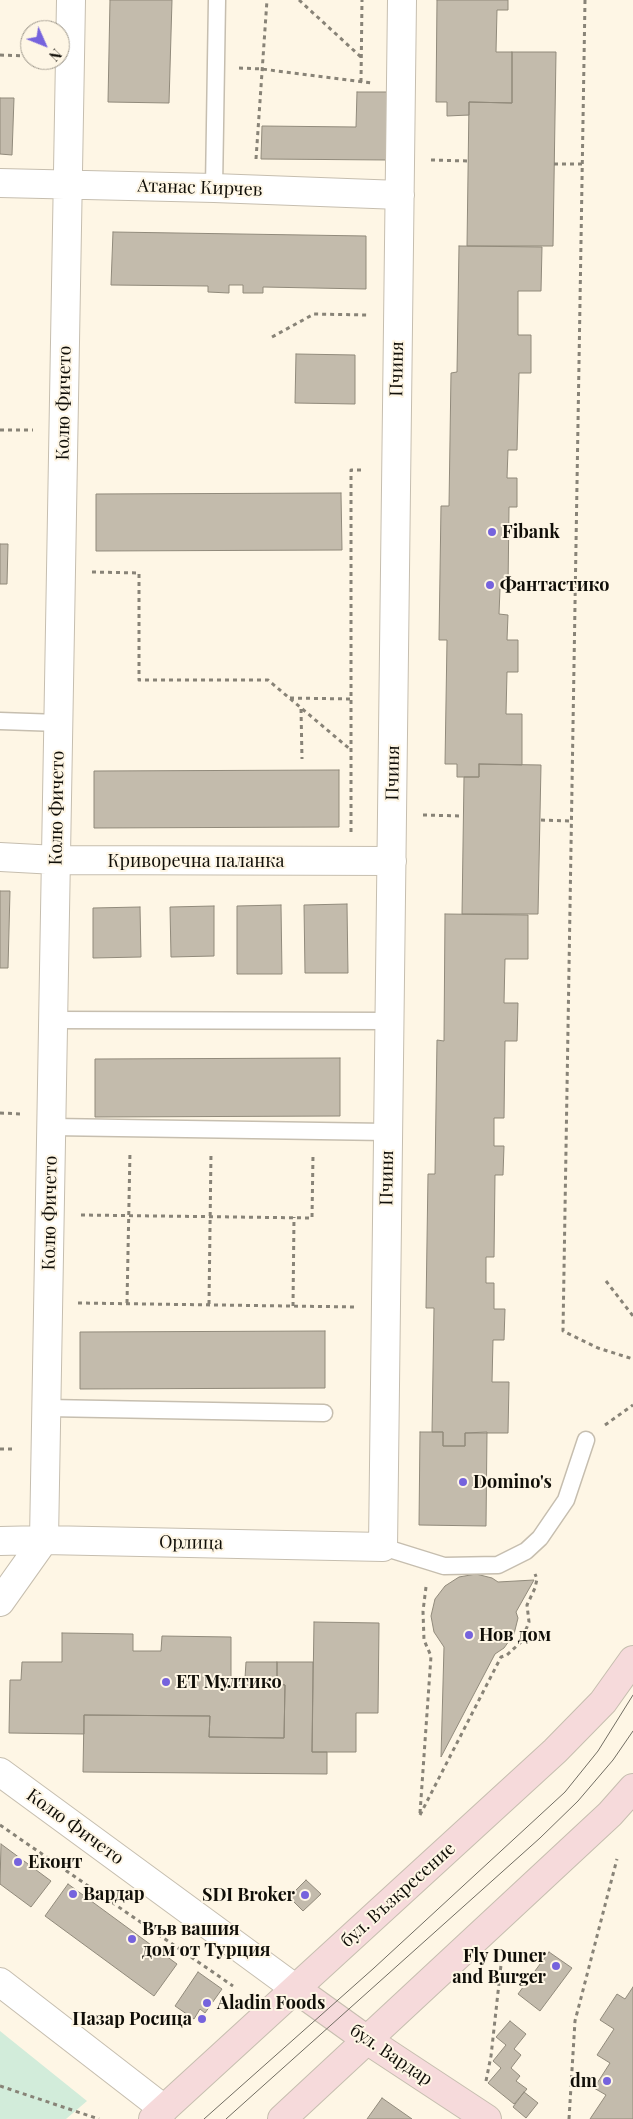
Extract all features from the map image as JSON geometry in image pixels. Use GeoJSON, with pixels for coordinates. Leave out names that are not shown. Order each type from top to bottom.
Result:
{"type":"FeatureCollection","features":[{"type":"Feature","properties":{"kind":"main road","name":"бул. Възкресение"},"geometry":{"type":"LineString","coordinates":[[165,2116],[296,1989],[556,1751],[603,1702],[633,1660]]}},
{"type":"Feature","properties":{"kind":"main road"},"geometry":{"type":"LineString","coordinates":[[282,2119],[602,1821],[633,1788]]}},
{"type":"Feature","properties":{"kind":"main road","name":"бул. Вардар"},"geometry":{"type":"LineString","coordinates":[[296,1989],[367,2040],[483,2116]]}},
{"type":"Feature","properties":{"kind":"street","name":"Колю Фичето"},"geometry":{"type":"LineString","coordinates":[[44,1540],[71,0]]}},
{"type":"Feature","properties":{"kind":"street","name":"Пчиня"},"geometry":{"type":"LineString","coordinates":[[382,1547],[402,0]]}},
{"type":"Feature","properties":{"kind":"street","name":"Атанас Кирчев"},"geometry":{"type":"LineString","coordinates":[[0,183],[254,189],[400,195]]}},
{"type":"Feature","properties":{"kind":"street","name":"Криворечна паланка"},"geometry":{"type":"LineString","coordinates":[[0,857],[56,860],[392,862]]}},
{"type":"Feature","properties":{"kind":"street","name":"Орлица"},"geometry":{"type":"LineString","coordinates":[[0,1541],[44,1540],[382,1547]]}},
{"type":"Feature","properties":{"kind":"street"},"geometry":{"type":"LineString","coordinates":[[0,1602],[44,1540]]}},
{"type":"Feature","properties":{"kind":"street","name":"Колю Фичето"},"geometry":{"type":"LineString","coordinates":[[0,1772],[296,1989]]}},
{"type":"Feature","properties":{"kind":"street"},"geometry":{"type":"LineString","coordinates":[[0,1982],[165,2116]]}},
{"type":"Feature","properties":{"kind":"lane"},"geometry":{"type":"LineString","coordinates":[[214,188],[217,0]]}},
{"type":"Feature","properties":{"kind":"lane"},"geometry":{"type":"LineString","coordinates":[[0,721],[59,723]]}},
{"type":"Feature","properties":{"kind":"lane"},"geometry":{"type":"LineString","coordinates":[[54,1020],[389,1021]]}},
{"type":"Feature","properties":{"kind":"lane"},"geometry":{"type":"LineString","coordinates":[[52,1127],[387,1132]]}},
{"type":"Feature","properties":{"kind":"lane"},"geometry":{"type":"LineString","coordinates":[[47,1408],[324,1413]]}},
{"type":"Feature","properties":{"kind":"lane"},"geometry":{"type":"LineString","coordinates":[[382,1547],[444,1566],[498,1565],[526,1551],[540,1538],[566,1500],[586,1440]]}},
{"type":"Feature","properties":{"kind":"path"},"geometry":{"type":"LineString","coordinates":[[254,189],[267,0]]}},
{"type":"Feature","properties":{"kind":"path"},"geometry":{"type":"LineString","coordinates":[[299,0],[362,58]]}},
{"type":"Feature","properties":{"kind":"path"},"geometry":{"type":"LineString","coordinates":[[361,82],[362,0]]}},
{"type":"Feature","properties":{"kind":"path"},"geometry":{"type":"LineString","coordinates":[[585,0],[563,1331],[598,1348],[633,1359]]}},
{"type":"Feature","properties":{"kind":"path"},"geometry":{"type":"LineString","coordinates":[[0,55],[20,56]]}},
{"type":"Feature","properties":{"kind":"path"},"geometry":{"type":"LineString","coordinates":[[216,68],[262,69],[361,82],[401,84]]}},
{"type":"Feature","properties":{"kind":"path"},"geometry":{"type":"LineString","coordinates":[[400,159],[468,161]]}},
{"type":"Feature","properties":{"kind":"path"},"geometry":{"type":"LineString","coordinates":[[554,164],[582,164]]}},
{"type":"Feature","properties":{"kind":"path"},"geometry":{"type":"LineString","coordinates":[[272,337],[314,314],[398,316]]}},
{"type":"Feature","properties":{"kind":"path"},"geometry":{"type":"LineString","coordinates":[[351,862],[351,470],[396,470]]}},
{"type":"Feature","properties":{"kind":"path"},"geometry":{"type":"LineString","coordinates":[[62,571],[139,572],[140,680],[268,680],[351,750]]}},
{"type":"Feature","properties":{"kind":"path"},"geometry":{"type":"LineString","coordinates":[[290,698],[352,699]]}},
{"type":"Feature","properties":{"kind":"path"},"geometry":{"type":"LineString","coordinates":[[301,708],[302,759]]}},
{"type":"Feature","properties":{"kind":"path"},"geometry":{"type":"LineString","coordinates":[[392,815],[463,816]]}},
{"type":"Feature","properties":{"kind":"path"},"geometry":{"type":"LineString","coordinates":[[541,820],[572,821]]}},
{"type":"Feature","properties":{"kind":"path"},"geometry":{"type":"LineString","coordinates":[[127,1303],[130,1128]]}},
{"type":"Feature","properties":{"kind":"path"},"geometry":{"type":"LineString","coordinates":[[209,1304],[212,1129]]}},
{"type":"Feature","properties":{"kind":"path"},"geometry":{"type":"LineString","coordinates":[[50,1214],[312,1218],[313,1131]]}},
{"type":"Feature","properties":{"kind":"path"},"geometry":{"type":"LineString","coordinates":[[293,1306],[294,1218]]}},
{"type":"Feature","properties":{"kind":"path"},"geometry":{"type":"LineString","coordinates":[[606,1281],[633,1316]]}},
{"type":"Feature","properties":{"kind":"path"},"geometry":{"type":"LineString","coordinates":[[49,1302],[385,1307]]}},
{"type":"Feature","properties":{"kind":"path"},"geometry":{"type":"LineString","coordinates":[[586,1440],[633,1405]]}},
{"type":"Feature","properties":{"kind":"path"},"geometry":{"type":"LineString","coordinates":[[444,1566],[433,1575],[425,1588],[422,1611],[424,1640],[431,1656],[420,1815],[501,1657],[522,1642],[529,1622],[527,1605],[537,1580],[526,1551]]}},
{"type":"Feature","properties":{"kind":"path"},"geometry":{"type":"LineString","coordinates":[[0,1825],[233,1986]]}},
{"type":"Feature","properties":{"kind":"path"},"geometry":{"type":"LineString","coordinates":[[569,2119],[574,2021],[617,1860]]}},
{"type":"Feature","properties":{"kind":"path"},"geometry":{"type":"LineString","coordinates":[[483,2116],[501,1965]]}},
{"type":"Feature","properties":{"kind":"path"},"geometry":{"type":"LineString","coordinates":[[0,2086],[99,2119]]}},
{"type":"Feature","properties":{"kind":"green space"},"geometry":{"type":"Polygon","coordinates":[[[0,2031],[87,2101],[66,2119],[0,2119],[0,2031]]]}},
{"type":"Feature","properties":{"kind":"building"},"geometry":{"type":"Polygon","coordinates":[[[110,0],[172,0],[169,103],[108,102],[110,0]]]}},
{"type":"Feature","properties":{"kind":"building"},"geometry":{"type":"Polygon","coordinates":[[[437,0],[508,0],[508,10],[497,10],[496,52],[512,52],[512,103],[469,102],[469,115],[447,116],[447,102],[436,102],[437,0]]]}},
{"type":"Feature","properties":{"kind":"building"},"geometry":{"type":"Polygon","coordinates":[[[512,52],[556,52],[553,246],[467,246],[469,102],[512,103],[512,52]]]}},
{"type":"Feature","properties":{"kind":"building"},"geometry":{"type":"Polygon","coordinates":[[[357,92],[389,92],[388,160],[261,159],[262,126],[356,127],[357,92]]]}},
{"type":"Feature","properties":{"kind":"building"},"geometry":{"type":"Polygon","coordinates":[[[0,98],[14,98],[12,155],[0,154],[0,98]]]}},
{"type":"Feature","properties":{"kind":"building"},"geometry":{"type":"Polygon","coordinates":[[[113,232],[366,236],[366,289],[263,287],[263,293],[243,293],[243,285],[229,285],[229,293],[208,292],[208,286],[111,285],[113,232]]]}},
{"type":"Feature","properties":{"kind":"building"},"geometry":{"type":"Polygon","coordinates":[[[459,246],[542,247],[541,291],[518,291],[518,335],[531,335],[531,373],[519,373],[517,450],[508,450],[507,478],[517,478],[517,507],[509,507],[508,589],[500,589],[499,614],[508,615],[507,640],[518,640],[518,672],[507,672],[506,714],[522,714],[522,765],[479,764],[479,777],[457,777],[457,764],[445,764],[447,640],[439,640],[441,506],[449,506],[451,373],[457,372],[459,246]]]}},
{"type":"Feature","properties":{"kind":"building"},"geometry":{"type":"Polygon","coordinates":[[[296,354],[355,355],[355,404],[295,403],[296,354]]]}},
{"type":"Feature","properties":{"kind":"building"},"geometry":{"type":"Polygon","coordinates":[[[341,493],[342,550],[96,551],[96,494],[341,493]]]}},
{"type":"Feature","properties":{"kind":"building"},"geometry":{"type":"Polygon","coordinates":[[[0,544],[8,544],[7,584],[0,584],[0,544]]]}},
{"type":"Feature","properties":{"kind":"building"},"geometry":{"type":"Polygon","coordinates":[[[479,764],[541,765],[538,914],[462,914],[464,777],[479,777],[479,764]]]}},
{"type":"Feature","properties":{"kind":"building"},"geometry":{"type":"Polygon","coordinates":[[[339,770],[339,827],[94,828],[94,771],[339,770]]]}},
{"type":"Feature","properties":{"kind":"building"},"geometry":{"type":"Polygon","coordinates":[[[0,891],[10,891],[8,968],[0,968],[0,891]]]}},
{"type":"Feature","properties":{"kind":"building"},"geometry":{"type":"Polygon","coordinates":[[[347,904],[348,973],[305,973],[304,905],[347,904]]]}},
{"type":"Feature","properties":{"kind":"building"},"geometry":{"type":"Polygon","coordinates":[[[281,905],[282,974],[237,974],[237,906],[281,905]]]}},
{"type":"Feature","properties":{"kind":"building"},"geometry":{"type":"Polygon","coordinates":[[[214,906],[214,956],[171,957],[170,907],[214,906]]]}},
{"type":"Feature","properties":{"kind":"building"},"geometry":{"type":"Polygon","coordinates":[[[140,907],[141,957],[93,958],[93,908],[140,907]]]}},
{"type":"Feature","properties":{"kind":"building"},"geometry":{"type":"Polygon","coordinates":[[[445,914],[528,915],[528,959],[505,959],[504,1003],[518,1003],[517,1041],[505,1041],[504,1118],[494,1118],[494,1146],[504,1146],[503,1175],[495,1175],[494,1257],[486,1257],[486,1283],[494,1283],[494,1309],[505,1309],[504,1340],[493,1340],[492,1382],[509,1382],[508,1433],[465,1433],[465,1446],[443,1446],[443,1432],[432,1432],[434,1308],[426,1308],[428,1174],[435,1174],[437,1040],[444,1041],[445,914]]]}},
{"type":"Feature","properties":{"kind":"building"},"geometry":{"type":"Polygon","coordinates":[[[340,1058],[340,1116],[95,1117],[95,1059],[340,1058]]]}},
{"type":"Feature","properties":{"kind":"building"},"geometry":{"type":"Polygon","coordinates":[[[325,1331],[325,1388],[80,1389],[80,1332],[325,1331]]]}},
{"type":"Feature","properties":{"kind":"building"},"geometry":{"type":"Polygon","coordinates":[[[420,1432],[443,1432],[443,1446],[465,1446],[465,1433],[487,1432],[486,1526],[419,1525],[420,1432]]]}},
{"type":"Feature","properties":{"kind":"building"},"geometry":{"type":"Polygon","coordinates":[[[476,1574],[492,1578],[498,1582],[534,1580],[516,1612],[518,1618],[514,1634],[504,1648],[495,1654],[441,1757],[444,1647],[434,1632],[431,1616],[435,1599],[445,1586],[459,1577],[476,1574]]]}},
{"type":"Feature","properties":{"kind":"building"},"geometry":{"type":"Polygon","coordinates":[[[314,1622],[379,1623],[378,1713],[356,1713],[356,1752],[312,1752],[314,1622]]]}},
{"type":"Feature","properties":{"kind":"building"},"geometry":{"type":"Polygon","coordinates":[[[62,1633],[133,1634],[133,1651],[161,1651],[162,1636],[231,1637],[231,1678],[245,1678],[246,1662],[277,1662],[277,1684],[285,1685],[284,1738],[209,1737],[210,1716],[84,1715],[84,1734],[9,1733],[10,1680],[21,1680],[22,1662],[62,1662],[62,1633]]]}},
{"type":"Feature","properties":{"kind":"building"},"geometry":{"type":"Polygon","coordinates":[[[277,1662],[313,1662],[312,1752],[327,1752],[327,1774],[83,1772],[84,1715],[210,1716],[209,1737],[284,1738],[285,1685],[277,1684],[277,1662]]]}},
{"type":"Feature","properties":{"kind":"building"},"geometry":{"type":"Polygon","coordinates":[[[1,1844],[51,1881],[31,1907],[0,1884],[1,1844]]]}},
{"type":"Feature","properties":{"kind":"building","name":"SDI Broker"},"geometry":{"type":"Polygon","coordinates":[[[306,1880],[321,1894],[303,1911],[289,1897],[306,1880]]]}},
{"type":"Feature","properties":{"kind":"building"},"geometry":{"type":"Polygon","coordinates":[[[68,1884],[177,1964],[154,1996],[45,1916],[68,1884]]]}},
{"type":"Feature","properties":{"kind":"building"},"geometry":{"type":"Polygon","coordinates":[[[549,1952],[572,1968],[540,2011],[518,1994],[549,1952]]]}},
{"type":"Feature","properties":{"kind":"building"},"geometry":{"type":"Polygon","coordinates":[[[198,1972],[222,1989],[205,2013],[200,2009],[194,2019],[175,2006],[198,1972]]]}},
{"type":"Feature","properties":{"kind":"building"},"geometry":{"type":"Polygon","coordinates":[[[633,1987],[633,2119],[590,2119],[606,2095],[594,2088],[610,2063],[597,2055],[614,2029],[600,2020],[617,1994],[625,1999],[633,1987]]]}},
{"type":"Feature","properties":{"kind":"building"},"geometry":{"type":"Polygon","coordinates":[[[510,2021],[526,2034],[514,2049],[521,2055],[511,2068],[520,2076],[516,2081],[527,2089],[514,2104],[488,2083],[501,2068],[493,2061],[506,2045],[496,2037],[510,2021]]]}},
{"type":"Feature","properties":{"kind":"building"},"geometry":{"type":"Polygon","coordinates":[[[524,2092],[538,2103],[526,2118],[513,2107],[524,2092]]]}},
{"type":"Feature","properties":{"kind":"building"},"geometry":{"type":"Polygon","coordinates":[[[382,2098],[412,2119],[367,2119],[382,2098]]]}},
{"type":"Feature","properties":{"kind":"tram line"},"geometry":{"type":"LineString","coordinates":[[204,2119],[374,1968],[565,1792],[598,1751],[633,1695]]}},
{"type":"Feature","properties":{"kind":"tram line"},"geometry":{"type":"LineString","coordinates":[[226,2119],[540,1838],[578,1801],[613,1760],[633,1731]]}},
{"type":"Feature","properties":{"kind":"place","name":"Fibank"},"geometry":{"type":"Point","coordinates":[492,532]}},
{"type":"Feature","properties":{"kind":"place","name":"Фантастико"},"geometry":{"type":"Point","coordinates":[490,585]}},
{"type":"Feature","properties":{"kind":"place","name":"Domino's"},"geometry":{"type":"Point","coordinates":[463,1482]}},
{"type":"Feature","properties":{"kind":"place","name":"Нов дом"},"geometry":{"type":"Point","coordinates":[469,1635]}},
{"type":"Feature","properties":{"kind":"place","name":"ЕТ Мултико"},"geometry":{"type":"Point","coordinates":[166,1682]}},
{"type":"Feature","properties":{"kind":"place","name":"Еконт"},"geometry":{"type":"Point","coordinates":[18,1862]}},
{"type":"Feature","properties":{"kind":"place","name":"Вардар"},"geometry":{"type":"Point","coordinates":[73,1894]}},
{"type":"Feature","properties":{"kind":"place","name":"SDI Broker"},"geometry":{"type":"Point","coordinates":[305,1895]}},
{"type":"Feature","properties":{"kind":"place","name":"Във вашия дом от Турция"},"geometry":{"type":"Point","coordinates":[132,1939]}},
{"type":"Feature","properties":{"kind":"place","name":"Fly Duner and Burger"},"geometry":{"type":"Point","coordinates":[556,1966]}},
{"type":"Feature","properties":{"kind":"place","name":"Aladin Foods"},"geometry":{"type":"Point","coordinates":[207,2003]}},
{"type":"Feature","properties":{"kind":"place","name":"Пазар Росица"},"geometry":{"type":"Point","coordinates":[202,2019]}},
{"type":"Feature","properties":{"kind":"place","name":"dm"},"geometry":{"type":"Point","coordinates":[607,2081]}}]}
